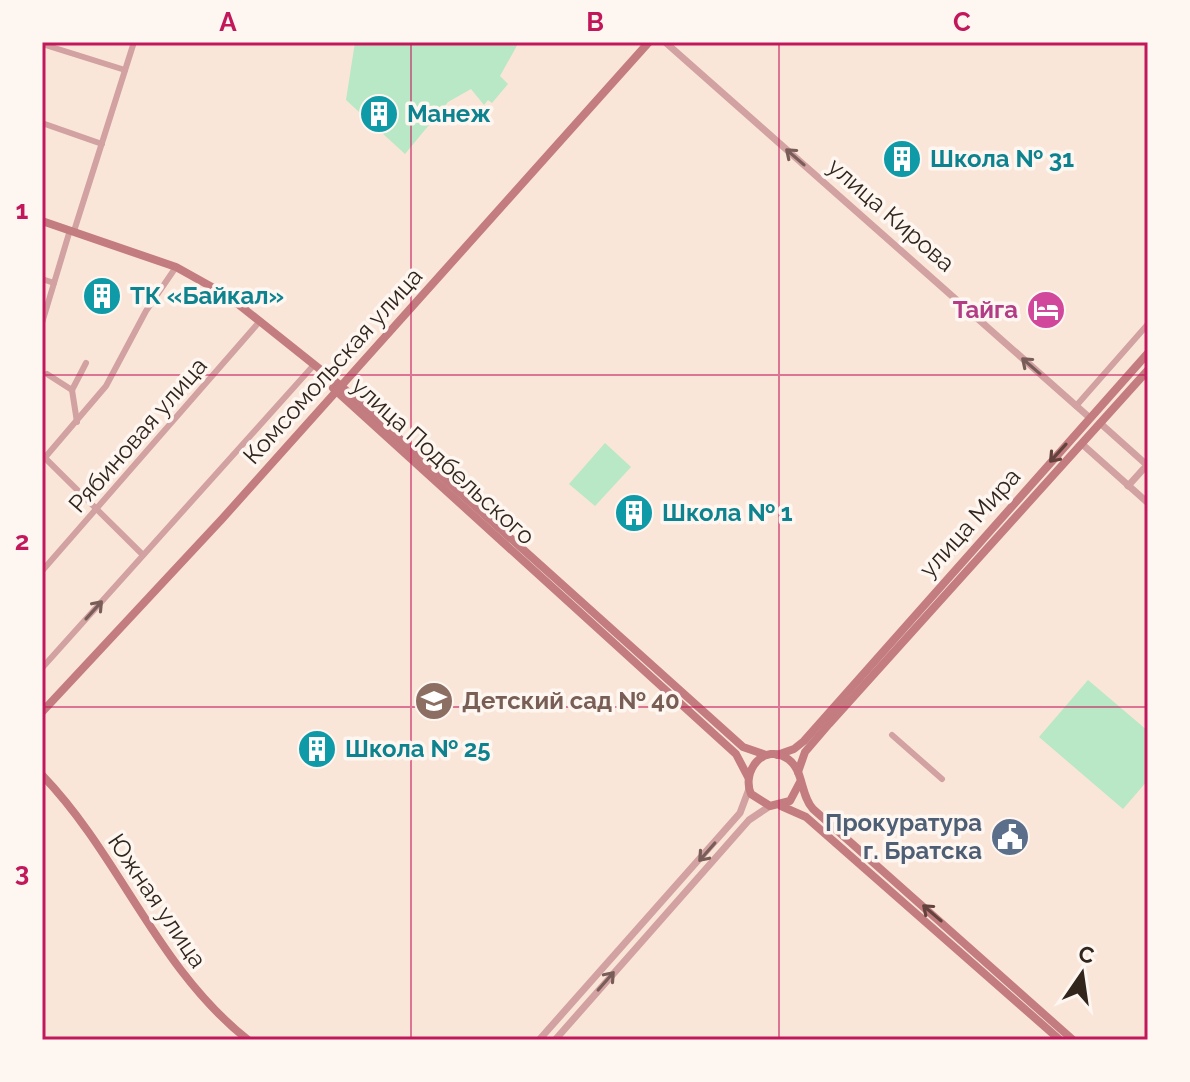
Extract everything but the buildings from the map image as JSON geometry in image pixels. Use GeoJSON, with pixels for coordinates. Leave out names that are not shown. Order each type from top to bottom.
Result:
{"type":"FeatureCollection","features":[{"type":"Feature","properties":{"kind":"main road","name":"Комсомольская улица"},"geometry":{"type":"LineString","coordinates":[[43,713],[649,42]]}},
{"type":"Feature","properties":{"kind":"main road","name":"улица Подбельского"},"geometry":{"type":"LineString","coordinates":[[42,221],[176,267],[211,284],[325,376],[743,747],[766,755]]}},
{"type":"Feature","properties":{"kind":"main road","name":"улица Мира"},"geometry":{"type":"LineString","coordinates":[[825,721],[1148,353]]}},
{"type":"Feature","properties":{"kind":"main road","name":"улица Мира"},"geometry":{"type":"LineString","coordinates":[[825,721],[1016,518],[1148,370]]}},
{"type":"Feature","properties":{"kind":"main road"},"geometry":{"type":"LineString","coordinates":[[1125,380],[1133,387]]}},
{"type":"Feature","properties":{"kind":"main road","name":"улица Подбельского"},"geometry":{"type":"LineString","coordinates":[[418,461],[736,754],[748,777]]}},
{"type":"Feature","properties":{"kind":"main road"},"geometry":{"type":"LineString","coordinates":[[1008,511],[1016,518]]}},
{"type":"Feature","properties":{"kind":"main road"},"geometry":{"type":"LineString","coordinates":[[825,721],[799,746],[755,761],[748,777],[749,789],[755,799],[806,817],[1073,1040]]}},
{"type":"Feature","properties":{"kind":"main road"},"geometry":{"type":"LineString","coordinates":[[798,772],[805,752],[825,721]]}},
{"type":"Feature","properties":{"kind":"main road"},"geometry":{"type":"LineString","coordinates":[[777,755],[792,762],[798,772],[802,795],[813,809],[1022,1000],[1060,1040]]}},
{"type":"Feature","properties":{"kind":"main road"},"geometry":{"type":"LineString","coordinates":[[42,769],[53,786]]}},
{"type":"Feature","properties":{"kind":"main road","name":"Южная улица"},"geometry":{"type":"LineString","coordinates":[[42,775],[53,786],[187,982],[210,1008],[248,1040]]}},
{"type":"Feature","properties":{"kind":"main road"},"geometry":{"type":"LineString","coordinates":[[780,806],[794,798],[800,782]]}},
{"type":"Feature","properties":{"kind":"street"},"geometry":{"type":"LineString","coordinates":[[42,323],[134,42]]}},
{"type":"Feature","properties":{"kind":"street","name":"улица Кирова"},"geometry":{"type":"LineString","coordinates":[[665,42],[1090,418]]}},
{"type":"Feature","properties":{"kind":"street"},"geometry":{"type":"LineString","coordinates":[[42,44],[125,70]]}},
{"type":"Feature","properties":{"kind":"street"},"geometry":{"type":"LineString","coordinates":[[42,123],[102,144]]}},
{"type":"Feature","properties":{"kind":"street"},"geometry":{"type":"LineString","coordinates":[[143,555],[44,460],[106,386],[146,311],[176,267]]}},
{"type":"Feature","properties":{"kind":"street"},"geometry":{"type":"LineString","coordinates":[[42,279],[54,283]]}},
{"type":"Feature","properties":{"kind":"street","name":"Рябиновая улица"},"geometry":{"type":"LineString","coordinates":[[42,571],[260,321]]}},
{"type":"Feature","properties":{"kind":"street"},"geometry":{"type":"LineString","coordinates":[[1076,406],[1148,324]]}},
{"type":"Feature","properties":{"kind":"street"},"geometry":{"type":"LineString","coordinates":[[77,422],[72,390],[86,363]]}},
{"type":"Feature","properties":{"kind":"street"},"geometry":{"type":"LineString","coordinates":[[42,668],[313,366]]}},
{"type":"Feature","properties":{"kind":"street"},"geometry":{"type":"LineString","coordinates":[[47,374],[72,390]]}},
{"type":"Feature","properties":{"kind":"street"},"geometry":{"type":"LineString","coordinates":[[1100,423],[1148,466],[1128,486]]}},
{"type":"Feature","properties":{"kind":"street"},"geometry":{"type":"LineString","coordinates":[[1082,444],[1148,503]]}},
{"type":"Feature","properties":{"kind":"street"},"geometry":{"type":"LineString","coordinates":[[892,735],[942,779]]}},
{"type":"Feature","properties":{"kind":"street"},"geometry":{"type":"LineString","coordinates":[[539,1040],[740,813],[749,789]]}},
{"type":"Feature","properties":{"kind":"street"},"geometry":{"type":"LineString","coordinates":[[555,1040],[749,820],[770,806]]}},
{"type":"Feature","properties":{"kind":"green space"},"geometry":{"type":"Polygon","coordinates":[[[355,42],[519,42],[500,76],[508,84],[492,103],[488,100],[484,105],[471,89],[448,102],[405,154],[346,100],[355,42]]]}},
{"type":"Feature","properties":{"kind":"green space"},"geometry":{"type":"Polygon","coordinates":[[[605,443],[631,467],[595,506],[569,484],[605,443]]]}},
{"type":"Feature","properties":{"kind":"green space"},"geometry":{"type":"Polygon","coordinates":[[[1088,680],[1148,731],[1148,780],[1123,809],[1039,737],[1088,680]]]}},
{"type":"Feature","properties":{"kind":"place","name":"Манеж"},"geometry":{"type":"Point","coordinates":[379,114]}},
{"type":"Feature","properties":{"kind":"place","name":"Школа № 31"},"geometry":{"type":"Point","coordinates":[902,159]}},
{"type":"Feature","properties":{"kind":"place","name":"ТК «Байкал»"},"geometry":{"type":"Point","coordinates":[102,296]}},
{"type":"Feature","properties":{"kind":"place","name":"Тайга"},"geometry":{"type":"Point","coordinates":[1046,310]}},
{"type":"Feature","properties":{"kind":"place","name":"Школа № 1"},"geometry":{"type":"Point","coordinates":[634,513]}},
{"type":"Feature","properties":{"kind":"place","name":"Детский сад № 40"},"geometry":{"type":"Point","coordinates":[434,701]}},
{"type":"Feature","properties":{"kind":"place","name":"Школа № 25"},"geometry":{"type":"Point","coordinates":[317,749]}},
{"type":"Feature","properties":{"kind":"place","name":"Прокуратура г. Братска"},"geometry":{"type":"Point","coordinates":[1010,837]}}]}
